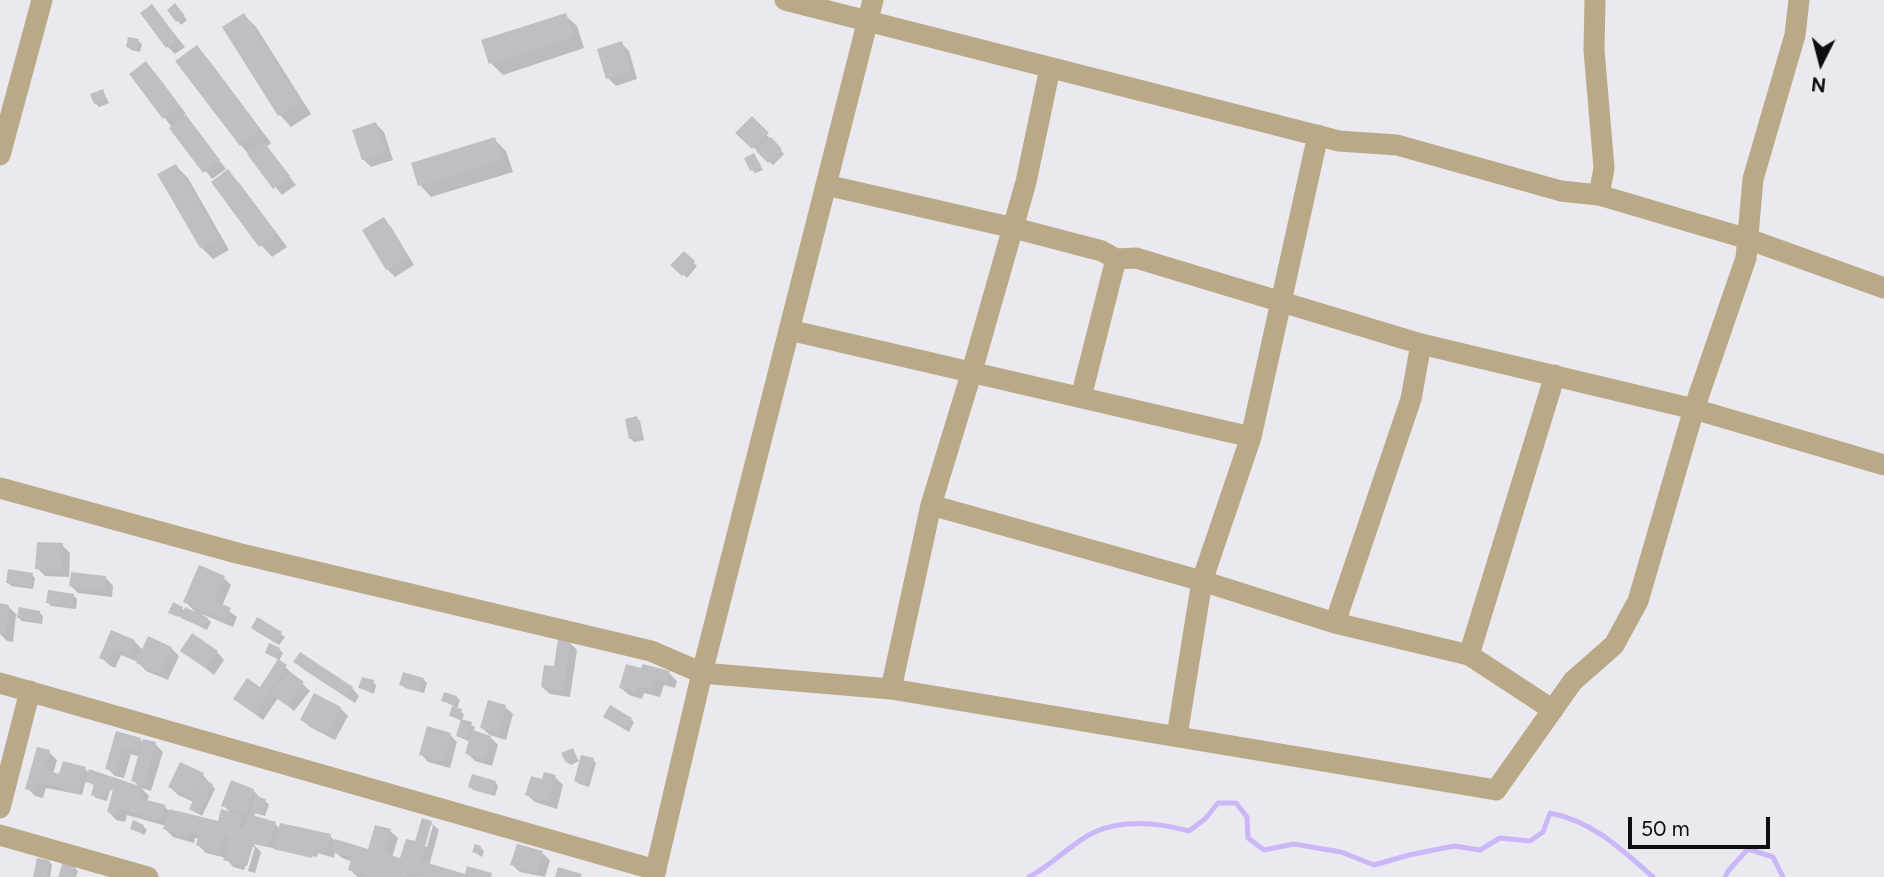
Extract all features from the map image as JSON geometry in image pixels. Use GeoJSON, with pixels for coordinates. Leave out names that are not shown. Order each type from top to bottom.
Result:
{"type":"FeatureCollection","features":[{"type":"Feature","properties":{"kind":"street"},"geometry":{"type":"LineString","coordinates":[[0,154],[42,0]]}},
{"type":"Feature","properties":{"kind":"street"},"geometry":{"type":"LineString","coordinates":[[785,0],[1339,141],[1397,145],[1561,191],[1600,195],[1748,239],[1884,288]]}},
{"type":"Feature","properties":{"kind":"street"},"geometry":{"type":"LineString","coordinates":[[0,683],[655,873],[702,673],[873,0]]}},
{"type":"Feature","properties":{"kind":"street"},"geometry":{"type":"LineString","coordinates":[[1595,0],[1594,50],[1604,169],[1600,195]]}},
{"type":"Feature","properties":{"kind":"street"},"geometry":{"type":"LineString","coordinates":[[0,488],[237,553],[651,650],[702,673],[891,689],[1496,790],[1573,681],[1614,645],[1638,601],[1694,409],[1746,258],[1753,179],[1795,35],[1799,0]]}},
{"type":"Feature","properties":{"kind":"street"},"geometry":{"type":"LineString","coordinates":[[891,689],[930,505],[1014,228],[1050,68]]}},
{"type":"Feature","properties":{"kind":"street"},"geometry":{"type":"LineString","coordinates":[[1177,736],[1202,581],[1251,437],[1318,135]]}},
{"type":"Feature","properties":{"kind":"street"},"geometry":{"type":"LineString","coordinates":[[826,185],[1014,228],[1102,251],[1116,259],[1136,258],[1421,344],[1694,409],[1884,465]]}},
{"type":"Feature","properties":{"kind":"street"},"geometry":{"type":"LineString","coordinates":[[1081,397],[1116,259]]}},
{"type":"Feature","properties":{"kind":"street"},"geometry":{"type":"LineString","coordinates":[[789,330],[1251,437]]}},
{"type":"Feature","properties":{"kind":"street"},"geometry":{"type":"LineString","coordinates":[[1335,623],[1410,399],[1421,344]]}},
{"type":"Feature","properties":{"kind":"street"},"geometry":{"type":"LineString","coordinates":[[1469,655],[1555,375]]}},
{"type":"Feature","properties":{"kind":"street"},"geometry":{"type":"LineString","coordinates":[[930,505],[1202,581],[1335,623],[1469,655],[1553,710]]}},
{"type":"Feature","properties":{"kind":"street"},"geometry":{"type":"LineString","coordinates":[[0,808],[30,691]]}},
{"type":"Feature","properties":{"kind":"street"},"geometry":{"type":"LineString","coordinates":[[0,835],[138,876]]}},
{"type":"Feature","properties":{"kind":"building"},"geometry":{"type":"Polygon","coordinates":[[[175,3],[185,16],[176,22],[167,10],[175,3]]]}},
{"type":"Feature","properties":{"kind":"building"},"geometry":{"type":"Polygon","coordinates":[[[152,4],[178,39],[166,48],[140,13],[152,4]]]}},
{"type":"Feature","properties":{"kind":"building"},"geometry":{"type":"Polygon","coordinates":[[[244,13],[301,102],[278,116],[222,27],[244,13]]]}},
{"type":"Feature","properties":{"kind":"building"},"geometry":{"type":"Polygon","coordinates":[[[566,13],[574,36],[489,64],[481,40],[566,13]]]}},
{"type":"Feature","properties":{"kind":"building"},"geometry":{"type":"Polygon","coordinates":[[[128,37],[139,39],[137,50],[126,47],[128,37]]]}},
{"type":"Feature","properties":{"kind":"building"},"geometry":{"type":"Polygon","coordinates":[[[622,41],[631,72],[606,79],[597,49],[622,41]]]}},
{"type":"Feature","properties":{"kind":"building"},"geometry":{"type":"Polygon","coordinates":[[[197,45],[260,130],[240,146],[175,61],[197,45]]]}},
{"type":"Feature","properties":{"kind":"building"},"geometry":{"type":"Polygon","coordinates":[[[146,61],[179,106],[163,119],[129,74],[146,61]]]}},
{"type":"Feature","properties":{"kind":"building"},"geometry":{"type":"Polygon","coordinates":[[[103,89],[107,100],[94,104],[90,94],[103,89]]]}},
{"type":"Feature","properties":{"kind":"building"},"geometry":{"type":"Polygon","coordinates":[[[186,115],[220,160],[203,173],[169,128],[186,115]]]}},
{"type":"Feature","properties":{"kind":"building"},"geometry":{"type":"Polygon","coordinates":[[[752,116],[769,133],[752,149],[735,133],[752,116]]]}},
{"type":"Feature","properties":{"kind":"building"},"geometry":{"type":"Polygon","coordinates":[[[376,122],[386,152],[362,160],[352,130],[376,122]]]}},
{"type":"Feature","properties":{"kind":"building"},"geometry":{"type":"Polygon","coordinates":[[[495,137],[502,160],[418,186],[411,163],[495,137]]]}},
{"type":"Feature","properties":{"kind":"building"},"geometry":{"type":"Polygon","coordinates":[[[771,137],[782,149],[768,163],[756,151],[771,137]]]}},
{"type":"Feature","properties":{"kind":"building"},"geometry":{"type":"Polygon","coordinates":[[[264,142],[290,176],[273,189],[247,154],[264,142]]]}},
{"type":"Feature","properties":{"kind":"building"},"geometry":{"type":"Polygon","coordinates":[[[754,153],[761,166],[750,171],[744,158],[754,153]]]}},
{"type":"Feature","properties":{"kind":"building"},"geometry":{"type":"Polygon","coordinates":[[[176,164],[219,238],[200,248],[157,174],[176,164]]]}},
{"type":"Feature","properties":{"kind":"building"},"geometry":{"type":"Polygon","coordinates":[[[228,169],[277,234],[259,247],[211,182],[228,169]]]}},
{"type":"Feature","properties":{"kind":"building"},"geometry":{"type":"Polygon","coordinates":[[[384,217],[408,257],[386,270],[362,230],[384,217]]]}},
{"type":"Feature","properties":{"kind":"building"},"geometry":{"type":"Polygon","coordinates":[[[684,251],[695,261],[682,276],[670,265],[684,251]]]}},
{"type":"Feature","properties":{"kind":"building"},"geometry":{"type":"Polygon","coordinates":[[[637,416],[642,437],[629,439],[625,419],[637,416]]]}},
{"type":"Feature","properties":{"kind":"building"},"geometry":{"type":"Polygon","coordinates":[[[37,542],[63,543],[62,570],[35,569],[37,542]]]}},
{"type":"Feature","properties":{"kind":"building"},"geometry":{"type":"Polygon","coordinates":[[[199,565],[225,576],[214,600],[231,608],[225,620],[183,602],[199,565]]]}},
{"type":"Feature","properties":{"kind":"building"},"geometry":{"type":"Polygon","coordinates":[[[8,569],[33,573],[30,586],[6,583],[8,569]]]}},
{"type":"Feature","properties":{"kind":"building"},"geometry":{"type":"Polygon","coordinates":[[[71,572],[106,576],[105,591],[69,586],[71,572]]]}},
{"type":"Feature","properties":{"kind":"building"},"geometry":{"type":"Polygon","coordinates":[[[48,590],[74,594],[73,606],[46,603],[48,590]]]}},
{"type":"Feature","properties":{"kind":"building"},"geometry":{"type":"Polygon","coordinates":[[[173,602],[183,607],[178,617],[168,613],[173,602]]]}},
{"type":"Feature","properties":{"kind":"building"},"geometry":{"type":"Polygon","coordinates":[[[0,603],[9,605],[5,635],[0,634],[0,603]]]}},
{"type":"Feature","properties":{"kind":"building"},"geometry":{"type":"Polygon","coordinates":[[[19,607],[40,611],[39,621],[17,618],[19,607]]]}},
{"type":"Feature","properties":{"kind":"building"},"geometry":{"type":"Polygon","coordinates":[[[185,607],[208,618],[204,628],[181,618],[185,607]]]}},
{"type":"Feature","properties":{"kind":"building"},"geometry":{"type":"Polygon","coordinates":[[[257,617],[282,632],[276,643],[251,628],[257,617]]]}},
{"type":"Feature","properties":{"kind":"building"},"geometry":{"type":"Polygon","coordinates":[[[111,630],[135,640],[129,655],[113,648],[107,661],[99,658],[111,630]]]}},
{"type":"Feature","properties":{"kind":"building"},"geometry":{"type":"Polygon","coordinates":[[[192,633],[218,651],[205,668],[180,651],[192,633]]]}},
{"type":"Feature","properties":{"kind":"building"},"geometry":{"type":"Polygon","coordinates":[[[148,636],[172,647],[160,674],[136,663],[148,636]]]}},
{"type":"Feature","properties":{"kind":"building"},"geometry":{"type":"Polygon","coordinates":[[[558,639],[570,641],[563,691],[541,687],[544,665],[554,666],[558,639]]]}},
{"type":"Feature","properties":{"kind":"building"},"geometry":{"type":"Polygon","coordinates":[[[269,643],[280,648],[276,658],[265,653],[269,643]]]}},
{"type":"Feature","properties":{"kind":"building"},"geometry":{"type":"Polygon","coordinates":[[[300,652],[353,687],[346,696],[293,662],[300,652]]]}},
{"type":"Feature","properties":{"kind":"building"},"geometry":{"type":"Polygon","coordinates":[[[278,659],[287,665],[255,714],[233,699],[247,678],[260,687],[278,659]]]}},
{"type":"Feature","properties":{"kind":"building"},"geometry":{"type":"Polygon","coordinates":[[[626,664],[641,668],[643,664],[670,671],[667,681],[656,678],[653,690],[637,686],[635,692],[619,688],[626,664]]]}},
{"type":"Feature","properties":{"kind":"building"},"geometry":{"type":"Polygon","coordinates":[[[289,671],[304,682],[286,705],[271,694],[289,671]]]}},
{"type":"Feature","properties":{"kind":"building"},"geometry":{"type":"Polygon","coordinates":[[[403,672],[424,678],[420,691],[399,685],[403,672]]]}},
{"type":"Feature","properties":{"kind":"building"},"geometry":{"type":"Polygon","coordinates":[[[362,677],[374,680],[371,691],[358,688],[362,677]]]}},
{"type":"Feature","properties":{"kind":"building"},"geometry":{"type":"Polygon","coordinates":[[[444,692],[457,696],[455,705],[441,701],[444,692]]]}},
{"type":"Feature","properties":{"kind":"building"},"geometry":{"type":"Polygon","coordinates":[[[314,693],[341,707],[327,734],[300,720],[314,693]]]}},
{"type":"Feature","properties":{"kind":"building"},"geometry":{"type":"Polygon","coordinates":[[[488,700],[506,705],[498,733],[480,728],[488,700]]]}},
{"type":"Feature","properties":{"kind":"building"},"geometry":{"type":"Polygon","coordinates":[[[610,705],[632,718],[625,729],[603,717],[610,705]]]}},
{"type":"Feature","properties":{"kind":"building"},"geometry":{"type":"Polygon","coordinates":[[[452,706],[462,709],[459,719],[449,716],[452,706]]]}},
{"type":"Feature","properties":{"kind":"building"},"geometry":{"type":"Polygon","coordinates":[[[461,719],[472,722],[467,740],[456,736],[461,719]]]}},
{"type":"Feature","properties":{"kind":"building"},"geometry":{"type":"Polygon","coordinates":[[[427,726],[451,733],[443,761],[419,755],[427,726]]]}},
{"type":"Feature","properties":{"kind":"building"},"geometry":{"type":"Polygon","coordinates":[[[472,730],[491,736],[484,759],[465,754],[472,730]]]}},
{"type":"Feature","properties":{"kind":"building"},"geometry":{"type":"Polygon","coordinates":[[[116,731],[141,738],[137,751],[123,748],[116,772],[105,769],[116,731]]]}},
{"type":"Feature","properties":{"kind":"building"},"geometry":{"type":"Polygon","coordinates":[[[143,739],[156,742],[144,785],[131,781],[143,739]]]}},
{"type":"Feature","properties":{"kind":"building"},"geometry":{"type":"Polygon","coordinates":[[[37,747],[50,750],[45,770],[59,774],[63,761],[86,767],[78,793],[38,781],[35,792],[25,789],[37,747]]]}},
{"type":"Feature","properties":{"kind":"building"},"geometry":{"type":"Polygon","coordinates":[[[573,748],[577,758],[566,763],[561,753],[573,748]]]}},
{"type":"Feature","properties":{"kind":"building"},"geometry":{"type":"Polygon","coordinates":[[[581,755],[594,758],[586,785],[574,781],[581,755]]]}},
{"type":"Feature","properties":{"kind":"building"},"geometry":{"type":"Polygon","coordinates":[[[180,762],[204,773],[192,799],[168,787],[180,762]]]}},
{"type":"Feature","properties":{"kind":"building"},"geometry":{"type":"Polygon","coordinates":[[[89,769],[142,787],[139,798],[166,805],[161,820],[119,808],[117,815],[107,812],[113,790],[107,788],[104,799],[91,795],[94,784],[85,782],[89,769]]]}},
{"type":"Feature","properties":{"kind":"building"},"geometry":{"type":"Polygon","coordinates":[[[544,772],[556,775],[549,802],[525,795],[531,776],[542,779],[544,772]]]}},
{"type":"Feature","properties":{"kind":"building"},"geometry":{"type":"Polygon","coordinates":[[[472,774],[496,781],[492,794],[468,787],[472,774]]]}},
{"type":"Feature","properties":{"kind":"building"},"geometry":{"type":"Polygon","coordinates":[[[203,779],[213,784],[198,814],[189,809],[203,779]]]}},
{"type":"Feature","properties":{"kind":"building"},"geometry":{"type":"Polygon","coordinates":[[[231,780],[254,789],[245,814],[221,806],[231,780]]]}},
{"type":"Feature","properties":{"kind":"building"},"geometry":{"type":"Polygon","coordinates":[[[255,796],[266,799],[262,814],[251,811],[255,796]]]}},
{"type":"Feature","properties":{"kind":"building"},"geometry":{"type":"Polygon","coordinates":[[[169,809],[218,821],[221,809],[242,815],[239,827],[244,828],[248,814],[276,822],[269,847],[254,843],[247,866],[223,860],[230,836],[224,834],[219,852],[196,845],[199,835],[188,831],[186,836],[163,829],[169,809]]]}},
{"type":"Feature","properties":{"kind":"building"},"geometry":{"type":"Polygon","coordinates":[[[422,818],[432,821],[421,861],[465,874],[467,866],[492,873],[491,877],[422,877],[408,873],[407,877],[366,877],[348,870],[352,857],[332,851],[335,839],[368,849],[375,825],[391,829],[384,853],[400,858],[406,839],[415,841],[422,818]]]}},
{"type":"Feature","properties":{"kind":"building"},"geometry":{"type":"Polygon","coordinates":[[[133,820],[144,825],[141,833],[130,829],[133,820]]]}},
{"type":"Feature","properties":{"kind":"building"},"geometry":{"type":"Polygon","coordinates":[[[280,823],[331,834],[326,851],[315,848],[312,858],[273,849],[280,823]]]}},
{"type":"Feature","properties":{"kind":"building"},"geometry":{"type":"Polygon","coordinates":[[[475,844],[481,846],[479,854],[472,852],[475,844]]]}},
{"type":"Feature","properties":{"kind":"building"},"geometry":{"type":"Polygon","coordinates":[[[517,844],[543,851],[536,873],[510,865],[517,844]]]}},
{"type":"Feature","properties":{"kind":"building"},"geometry":{"type":"Polygon","coordinates":[[[37,858],[49,860],[47,877],[33,877],[37,858]]]}},
{"type":"Feature","properties":{"kind":"building"},"geometry":{"type":"Polygon","coordinates":[[[63,862],[76,866],[72,877],[58,877],[63,862]]]}},
{"type":"Feature","properties":{"kind":"building"},"geometry":{"type":"Polygon","coordinates":[[[558,867],[582,874],[581,877],[555,877],[558,867]]]}},
{"type":"Feature","properties":{"kind":"waterway"},"geometry":{"type":"LineString","coordinates":[[1029,877],[1099,830],[1137,823],[1164,825],[1189,831],[1205,819],[1218,803],[1236,803],[1247,817],[1248,838],[1264,850],[1294,844],[1341,852],[1374,865],[1454,846],[1480,850],[1500,838],[1530,841],[1543,832],[1550,813],[1580,823],[1606,838],[1653,877]]}},
{"type":"Feature","properties":{"kind":"waterway"},"geometry":{"type":"LineString","coordinates":[[1725,877],[1748,849],[1773,857],[1783,877]]}}]}
